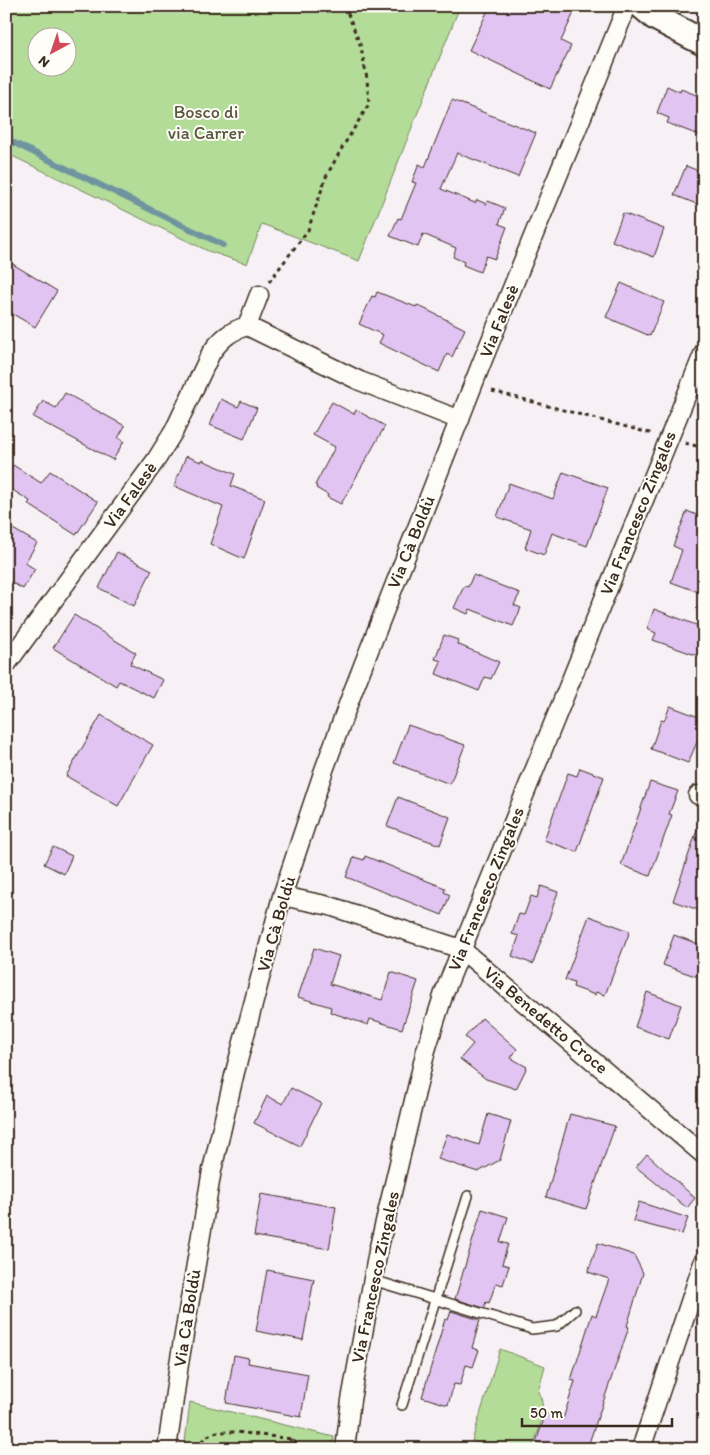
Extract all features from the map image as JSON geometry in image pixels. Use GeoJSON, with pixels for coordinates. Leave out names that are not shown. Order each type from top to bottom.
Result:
{"type":"FeatureCollection","features":[{"type":"Feature","properties":{"kind":"street","name":"Via Falesè"},"geometry":{"type":"LineString","coordinates":[[460,420],[627,6]]}},
{"type":"Feature","properties":{"kind":"street"},"geometry":{"type":"LineString","coordinates":[[642,6],[655,17],[704,42]]}},
{"type":"Feature","properties":{"kind":"street"},"geometry":{"type":"LineString","coordinates":[[259,295],[247,326],[360,381],[460,420]]}},
{"type":"Feature","properties":{"kind":"street","name":"Via Falesè"},"geometry":{"type":"LineString","coordinates":[[6,665],[156,460],[174,431],[217,344],[233,330],[247,326]]}},
{"type":"Feature","properties":{"kind":"street","name":"Via Francesco Zingales"},"geometry":{"type":"LineString","coordinates":[[345,1449],[351,1400],[378,1251],[426,1050],[444,993],[704,352]]}},
{"type":"Feature","properties":{"kind":"street","name":"Via Cà Boldù"},"geometry":{"type":"LineString","coordinates":[[167,1449],[179,1364],[212,1170],[235,1072],[282,896],[324,770],[353,691],[460,420]]}},
{"type":"Feature","properties":{"kind":"street","name":"Via Benedetto Croce"},"geometry":{"type":"LineString","coordinates":[[282,896],[330,906],[461,949],[704,1155]]}},
{"type":"Feature","properties":{"kind":"street"},"geometry":{"type":"LineString","coordinates":[[642,1449],[704,1260]]}},
{"type":"Feature","properties":{"kind":"lane"},"geometry":{"type":"LineString","coordinates":[[402,1405],[468,1196]]}},
{"type":"Feature","properties":{"kind":"lane"},"geometry":{"type":"LineString","coordinates":[[373,1280],[532,1329],[557,1326],[575,1310]]}},
{"type":"Feature","properties":{"kind":"path"},"geometry":{"type":"LineString","coordinates":[[259,295],[308,230],[326,177],[369,104],[368,79],[361,47],[348,14],[342,6]]}},
{"type":"Feature","properties":{"kind":"path"},"geometry":{"type":"LineString","coordinates":[[492,391],[704,448]]}},
{"type":"Feature","properties":{"kind":"path"},"geometry":{"type":"LineString","coordinates":[[202,1449],[200,1444],[206,1437],[217,1432],[237,1432],[292,1439],[303,1449]]}},
{"type":"Feature","properties":{"kind":"path"},"geometry":{"type":"LineString","coordinates":[[288,1449],[292,1439]]}},
{"type":"Feature","properties":{"kind":"green space","name":"Bosco di via Carrer"},"geometry":{"type":"Polygon","coordinates":[[[6,6],[460,6],[359,261],[262,224],[247,264],[208,251],[6,153],[6,6]]]}},
{"type":"Feature","properties":{"kind":"green space"},"geometry":{"type":"Polygon","coordinates":[[[500,1349],[545,1366],[538,1392],[543,1406],[543,1413],[532,1449],[499,1449],[472,1441],[500,1349]]]}},
{"type":"Feature","properties":{"kind":"green space"},"geometry":{"type":"Polygon","coordinates":[[[190,1402],[334,1437],[332,1449],[184,1449],[190,1402]]]}},
{"type":"Feature","properties":{"kind":"building"},"geometry":{"type":"Polygon","coordinates":[[[490,6],[577,6],[561,41],[571,46],[550,89],[469,50],[490,6]]]}},
{"type":"Feature","properties":{"kind":"building"},"geometry":{"type":"Polygon","coordinates":[[[667,86],[680,92],[681,89],[704,98],[704,137],[667,123],[669,118],[657,113],[667,86]]]}},
{"type":"Feature","properties":{"kind":"building"},"geometry":{"type":"Polygon","coordinates":[[[452,100],[536,133],[518,177],[457,153],[441,189],[475,203],[477,200],[487,204],[488,201],[505,208],[499,224],[507,227],[495,259],[486,256],[480,272],[463,265],[464,262],[453,257],[456,248],[423,234],[418,247],[390,236],[398,218],[401,219],[416,183],[412,182],[419,164],[425,167],[452,100]]]}},
{"type":"Feature","properties":{"kind":"building"},"geometry":{"type":"Polygon","coordinates":[[[686,166],[704,173],[704,207],[674,195],[686,166]]]}},
{"type":"Feature","properties":{"kind":"building"},"geometry":{"type":"Polygon","coordinates":[[[623,213],[664,229],[654,257],[612,241],[623,213]]]}},
{"type":"Feature","properties":{"kind":"building"},"geometry":{"type":"Polygon","coordinates":[[[6,260],[57,291],[35,327],[6,310],[6,260]]]}},
{"type":"Feature","properties":{"kind":"building"},"geometry":{"type":"Polygon","coordinates":[[[621,283],[664,302],[650,336],[606,317],[621,283]]]}},
{"type":"Feature","properties":{"kind":"building"},"geometry":{"type":"Polygon","coordinates":[[[377,292],[416,307],[417,305],[465,329],[452,357],[447,354],[439,372],[379,343],[383,335],[359,324],[372,296],[375,297],[377,292]]]}},
{"type":"Feature","properties":{"kind":"building"},"geometry":{"type":"Polygon","coordinates":[[[65,393],[125,426],[118,438],[124,441],[113,460],[33,417],[43,401],[56,408],[65,393]]]}},
{"type":"Feature","properties":{"kind":"building"},"geometry":{"type":"Polygon","coordinates":[[[221,399],[238,407],[241,401],[257,408],[244,439],[210,425],[221,399]]]}},
{"type":"Feature","properties":{"kind":"building"},"geometry":{"type":"Polygon","coordinates":[[[332,402],[354,414],[356,410],[385,426],[341,504],[327,497],[328,495],[316,488],[317,486],[315,485],[335,447],[313,435],[332,402]]]}},
{"type":"Feature","properties":{"kind":"building"},"geometry":{"type":"Polygon","coordinates":[[[186,456],[201,462],[202,460],[235,474],[231,486],[265,499],[244,559],[210,544],[223,507],[174,486],[186,456]]]}},
{"type":"Feature","properties":{"kind":"building"},"geometry":{"type":"Polygon","coordinates":[[[13,465],[41,483],[50,471],[98,502],[76,535],[28,504],[30,501],[6,486],[6,476],[13,465]]]}},
{"type":"Feature","properties":{"kind":"building"},"geometry":{"type":"Polygon","coordinates":[[[563,472],[608,488],[587,546],[552,533],[544,555],[525,548],[531,529],[497,517],[509,483],[553,499],[563,472]]]}},
{"type":"Feature","properties":{"kind":"building"},"geometry":{"type":"Polygon","coordinates":[[[687,511],[704,518],[704,594],[671,582],[682,550],[673,546],[687,511]]]}},
{"type":"Feature","properties":{"kind":"building"},"geometry":{"type":"Polygon","coordinates":[[[6,525],[37,543],[25,563],[35,569],[23,589],[6,579],[6,525]]]}},
{"type":"Feature","properties":{"kind":"building"},"geometry":{"type":"Polygon","coordinates":[[[117,552],[152,570],[134,606],[99,588],[117,552]]]}},
{"type":"Feature","properties":{"kind":"building"},"geometry":{"type":"Polygon","coordinates":[[[473,575],[520,593],[514,605],[521,608],[513,626],[470,609],[468,614],[454,608],[464,586],[468,587],[473,575]]]}},
{"type":"Feature","properties":{"kind":"building"},"geometry":{"type":"Polygon","coordinates":[[[654,609],[704,628],[704,658],[653,640],[656,633],[647,629],[654,609]]]}},
{"type":"Feature","properties":{"kind":"building"},"geometry":{"type":"Polygon","coordinates":[[[74,615],[136,653],[130,664],[163,680],[154,698],[119,681],[116,686],[53,648],[74,615]]]}},
{"type":"Feature","properties":{"kind":"building"},"geometry":{"type":"Polygon","coordinates":[[[444,635],[458,640],[457,644],[499,662],[491,679],[485,677],[479,691],[436,674],[441,661],[435,659],[444,635]]]}},
{"type":"Feature","properties":{"kind":"building"},"geometry":{"type":"Polygon","coordinates":[[[670,706],[704,719],[704,726],[688,763],[651,749],[661,720],[664,721],[670,706]]]}},
{"type":"Feature","properties":{"kind":"building"},"geometry":{"type":"Polygon","coordinates":[[[101,715],[153,745],[118,806],[66,776],[101,715]]]}},
{"type":"Feature","properties":{"kind":"building"},"geometry":{"type":"Polygon","coordinates":[[[408,725],[465,745],[450,784],[394,763],[408,725]]]}},
{"type":"Feature","properties":{"kind":"building"},"geometry":{"type":"Polygon","coordinates":[[[580,768],[604,777],[577,852],[544,840],[568,773],[577,776],[580,768]]]}},
{"type":"Feature","properties":{"kind":"building"},"geometry":{"type":"Polygon","coordinates":[[[650,782],[678,791],[669,814],[672,815],[650,876],[621,865],[650,782]]]}},
{"type":"Feature","properties":{"kind":"building"},"geometry":{"type":"Polygon","coordinates":[[[398,797],[450,817],[440,845],[387,826],[398,797]]]}},
{"type":"Feature","properties":{"kind":"building"},"geometry":{"type":"Polygon","coordinates":[[[701,818],[704,818],[704,912],[673,901],[701,818]]]}},
{"type":"Feature","properties":{"kind":"building"},"geometry":{"type":"Polygon","coordinates":[[[53,847],[72,856],[64,874],[44,864],[53,847]]]}},
{"type":"Feature","properties":{"kind":"building"},"geometry":{"type":"Polygon","coordinates":[[[365,856],[445,888],[444,892],[450,895],[442,915],[346,877],[354,857],[364,860],[365,856]]]}},
{"type":"Feature","properties":{"kind":"building"},"geometry":{"type":"Polygon","coordinates":[[[541,886],[558,892],[533,964],[512,956],[519,936],[512,934],[519,914],[524,915],[531,896],[537,898],[541,886]]]}},
{"type":"Feature","properties":{"kind":"building"},"geometry":{"type":"Polygon","coordinates":[[[589,916],[630,931],[605,995],[596,992],[595,995],[573,987],[574,983],[565,980],[589,916]]]}},
{"type":"Feature","properties":{"kind":"building"},"geometry":{"type":"Polygon","coordinates":[[[674,935],[704,946],[704,979],[663,965],[674,935]]]}},
{"type":"Feature","properties":{"kind":"building"},"geometry":{"type":"Polygon","coordinates":[[[314,948],[339,956],[330,984],[382,1000],[391,972],[418,981],[402,1029],[370,1019],[368,1025],[330,1012],[331,1007],[298,997],[314,948]]]}},
{"type":"Feature","properties":{"kind":"building"},"geometry":{"type":"Polygon","coordinates":[[[647,992],[681,1005],[669,1039],[635,1027],[647,992]]]}},
{"type":"Feature","properties":{"kind":"building"},"geometry":{"type":"Polygon","coordinates":[[[482,1018],[517,1049],[511,1058],[527,1067],[516,1089],[486,1079],[460,1059],[473,1044],[465,1037],[482,1018]]]}},
{"type":"Feature","properties":{"kind":"building"},"geometry":{"type":"Polygon","coordinates":[[[291,1088],[321,1103],[300,1146],[254,1123],[267,1096],[283,1104],[291,1088]]]}},
{"type":"Feature","properties":{"kind":"building"},"geometry":{"type":"Polygon","coordinates":[[[488,1114],[511,1121],[500,1160],[478,1172],[438,1159],[447,1134],[479,1145],[488,1114]]]}},
{"type":"Feature","properties":{"kind":"building"},"geometry":{"type":"Polygon","coordinates":[[[570,1114],[615,1126],[586,1209],[546,1197],[570,1114]]]}},
{"type":"Feature","properties":{"kind":"building"},"geometry":{"type":"Polygon","coordinates":[[[647,1154],[695,1198],[687,1208],[636,1167],[647,1154]]]}},
{"type":"Feature","properties":{"kind":"building"},"geometry":{"type":"Polygon","coordinates":[[[261,1194],[336,1207],[329,1249],[254,1236],[261,1194]]]}},
{"type":"Feature","properties":{"kind":"building"},"geometry":{"type":"Polygon","coordinates":[[[639,1202],[688,1218],[682,1234],[633,1221],[639,1202]]]}},
{"type":"Feature","properties":{"kind":"building"},"geometry":{"type":"Polygon","coordinates":[[[482,1209],[508,1217],[500,1242],[508,1244],[502,1264],[509,1266],[503,1285],[496,1283],[489,1303],[486,1302],[484,1308],[455,1299],[482,1209]]]}},
{"type":"Feature","properties":{"kind":"building"},"geometry":{"type":"Polygon","coordinates":[[[598,1243],[634,1255],[643,1273],[627,1326],[629,1327],[589,1443],[584,1442],[577,1449],[556,1449],[536,1442],[546,1413],[563,1419],[575,1381],[571,1380],[592,1314],[596,1316],[609,1279],[588,1272],[598,1243]]]}},
{"type":"Feature","properties":{"kind":"building"},"geometry":{"type":"Polygon","coordinates":[[[267,1270],[314,1279],[303,1340],[256,1331],[267,1270]]]}},
{"type":"Feature","properties":{"kind":"building"},"geometry":{"type":"Polygon","coordinates":[[[451,1311],[480,1320],[472,1348],[479,1350],[473,1367],[466,1365],[460,1385],[454,1384],[448,1405],[422,1397],[445,1319],[448,1320],[451,1311]]]}},
{"type":"Feature","properties":{"kind":"building"},"geometry":{"type":"Polygon","coordinates":[[[234,1355],[249,1358],[248,1363],[308,1374],[301,1417],[226,1403],[234,1355]]]}},
{"type":"Feature","properties":{"kind":"waterway"},"geometry":{"type":"LineString","coordinates":[[6,139],[223,245]]}}]}
